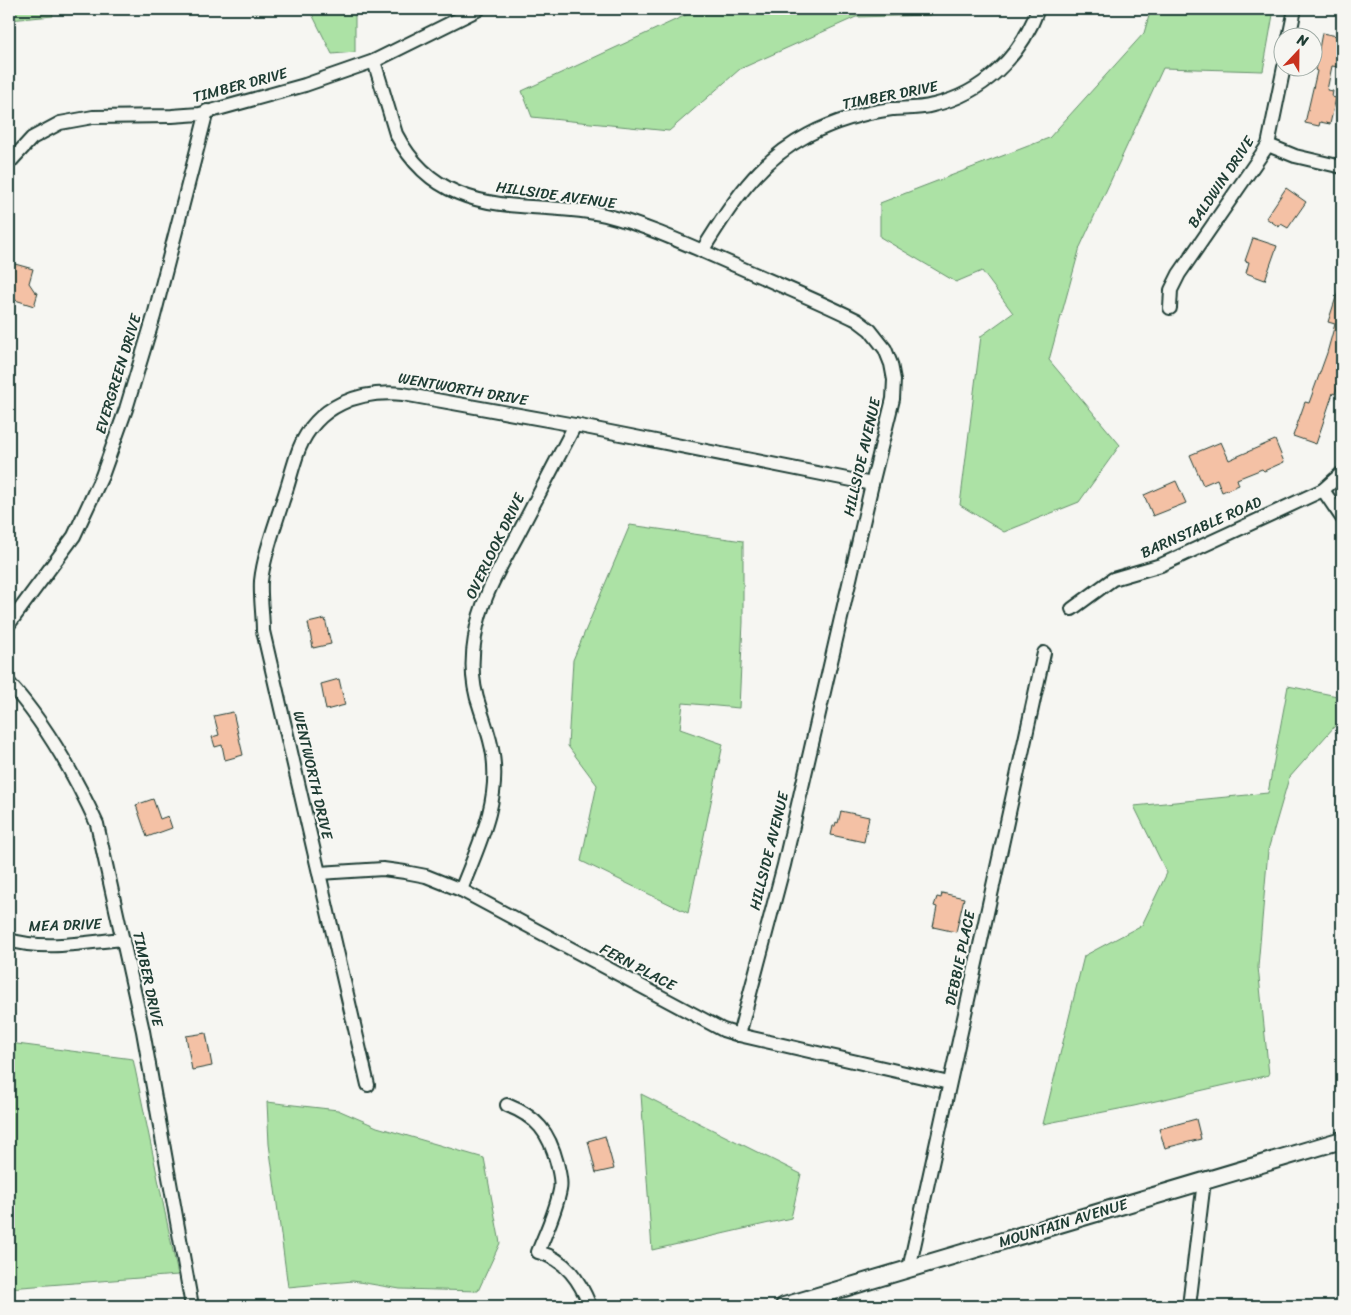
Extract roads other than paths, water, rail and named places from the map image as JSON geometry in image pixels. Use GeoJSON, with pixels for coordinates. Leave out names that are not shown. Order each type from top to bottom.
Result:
{"type":"FeatureCollection","features":[{"type":"Feature","properties":{"kind":"main road","name":"MOUNTAIN AVENUE"},"geometry":{"type":"LineString","coordinates":[[784,1306],[1342,1140]]}},
{"type":"Feature","properties":{"kind":"street","name":"TIMBER DRIVE"},"geometry":{"type":"LineString","coordinates":[[9,163],[32,138],[50,127],[71,120],[93,117],[200,114],[305,85],[374,61],[480,9]]}},
{"type":"Feature","properties":{"kind":"street","name":"TIMBER DRIVE"},"geometry":{"type":"LineString","coordinates":[[702,251],[737,195],[769,162],[787,148],[807,135],[849,118],[887,110],[934,105],[963,95],[989,78],[1011,57],[1028,31],[1038,9]]}},
{"type":"Feature","properties":{"kind":"street"},"geometry":{"type":"LineString","coordinates":[[1291,28],[1295,9]]}},
{"type":"Feature","properties":{"kind":"street","name":"HILLSIDE AVENUE"},"geometry":{"type":"LineString","coordinates":[[374,61],[396,134],[402,146],[427,174],[447,188],[471,198],[490,202],[604,215],[702,251],[850,316],[876,336],[885,349],[891,364],[894,388],[784,865],[740,1035]]}},
{"type":"Feature","properties":{"kind":"street","name":"BALDWIN DRIVE"},"geometry":{"type":"LineString","coordinates":[[1170,308],[1171,290],[1178,274],[1268,146],[1282,78]]}},
{"type":"Feature","properties":{"kind":"street","name":"EVERGREEN DRIVE"},"geometry":{"type":"LineString","coordinates":[[9,624],[74,536],[102,476],[126,409],[154,316],[207,111]]}},
{"type":"Feature","properties":{"kind":"street"},"geometry":{"type":"LineString","coordinates":[[1268,146],[1295,156],[1342,167]]}},
{"type":"Feature","properties":{"kind":"street","name":"WENTWORTH DRIVE"},"geometry":{"type":"LineString","coordinates":[[368,1085],[263,631],[261,582],[266,557],[299,449],[320,418],[345,401],[363,395],[383,392],[402,394],[575,425],[872,484]]}},
{"type":"Feature","properties":{"kind":"street","name":"OVERLOOK DRIVE"},"geometry":{"type":"LineString","coordinates":[[461,890],[487,825],[494,792],[493,757],[486,724],[479,707],[473,672],[478,620],[491,586],[575,425]]}},
{"type":"Feature","properties":{"kind":"street","name":"BARNSTABLE ROAD"},"geometry":{"type":"LineString","coordinates":[[1072,610],[1113,579],[1161,566],[1323,490],[1342,473]]}},
{"type":"Feature","properties":{"kind":"street"},"geometry":{"type":"LineString","coordinates":[[1323,490],[1342,518]]}},
{"type":"Feature","properties":{"kind":"street","name":"DEBBIE PLACE"},"geometry":{"type":"LineString","coordinates":[[909,1269],[1044,653]]}},
{"type":"Feature","properties":{"kind":"street","name":"TIMBER DRIVE"},"geometry":{"type":"LineString","coordinates":[[9,683],[55,744],[82,792],[97,824],[143,1031],[192,1306]]}},
{"type":"Feature","properties":{"kind":"street","name":"FERN PLACE"},"geometry":{"type":"LineString","coordinates":[[319,873],[383,869],[426,876],[461,890],[699,1018],[740,1035],[949,1083]]}},
{"type":"Feature","properties":{"kind":"street","name":"MEA DRIVE"},"geometry":{"type":"LineString","coordinates":[[9,940],[26,944],[66,944],[123,939]]}},
{"type":"Feature","properties":{"kind":"street"},"geometry":{"type":"LineString","coordinates":[[507,1105],[520,1110],[540,1125],[548,1137],[560,1177],[561,1189],[538,1252],[549,1255],[572,1273],[583,1289],[590,1306]]}},
{"type":"Feature","properties":{"kind":"street"},"geometry":{"type":"LineString","coordinates":[[1189,1306],[1204,1181]]}}]}
